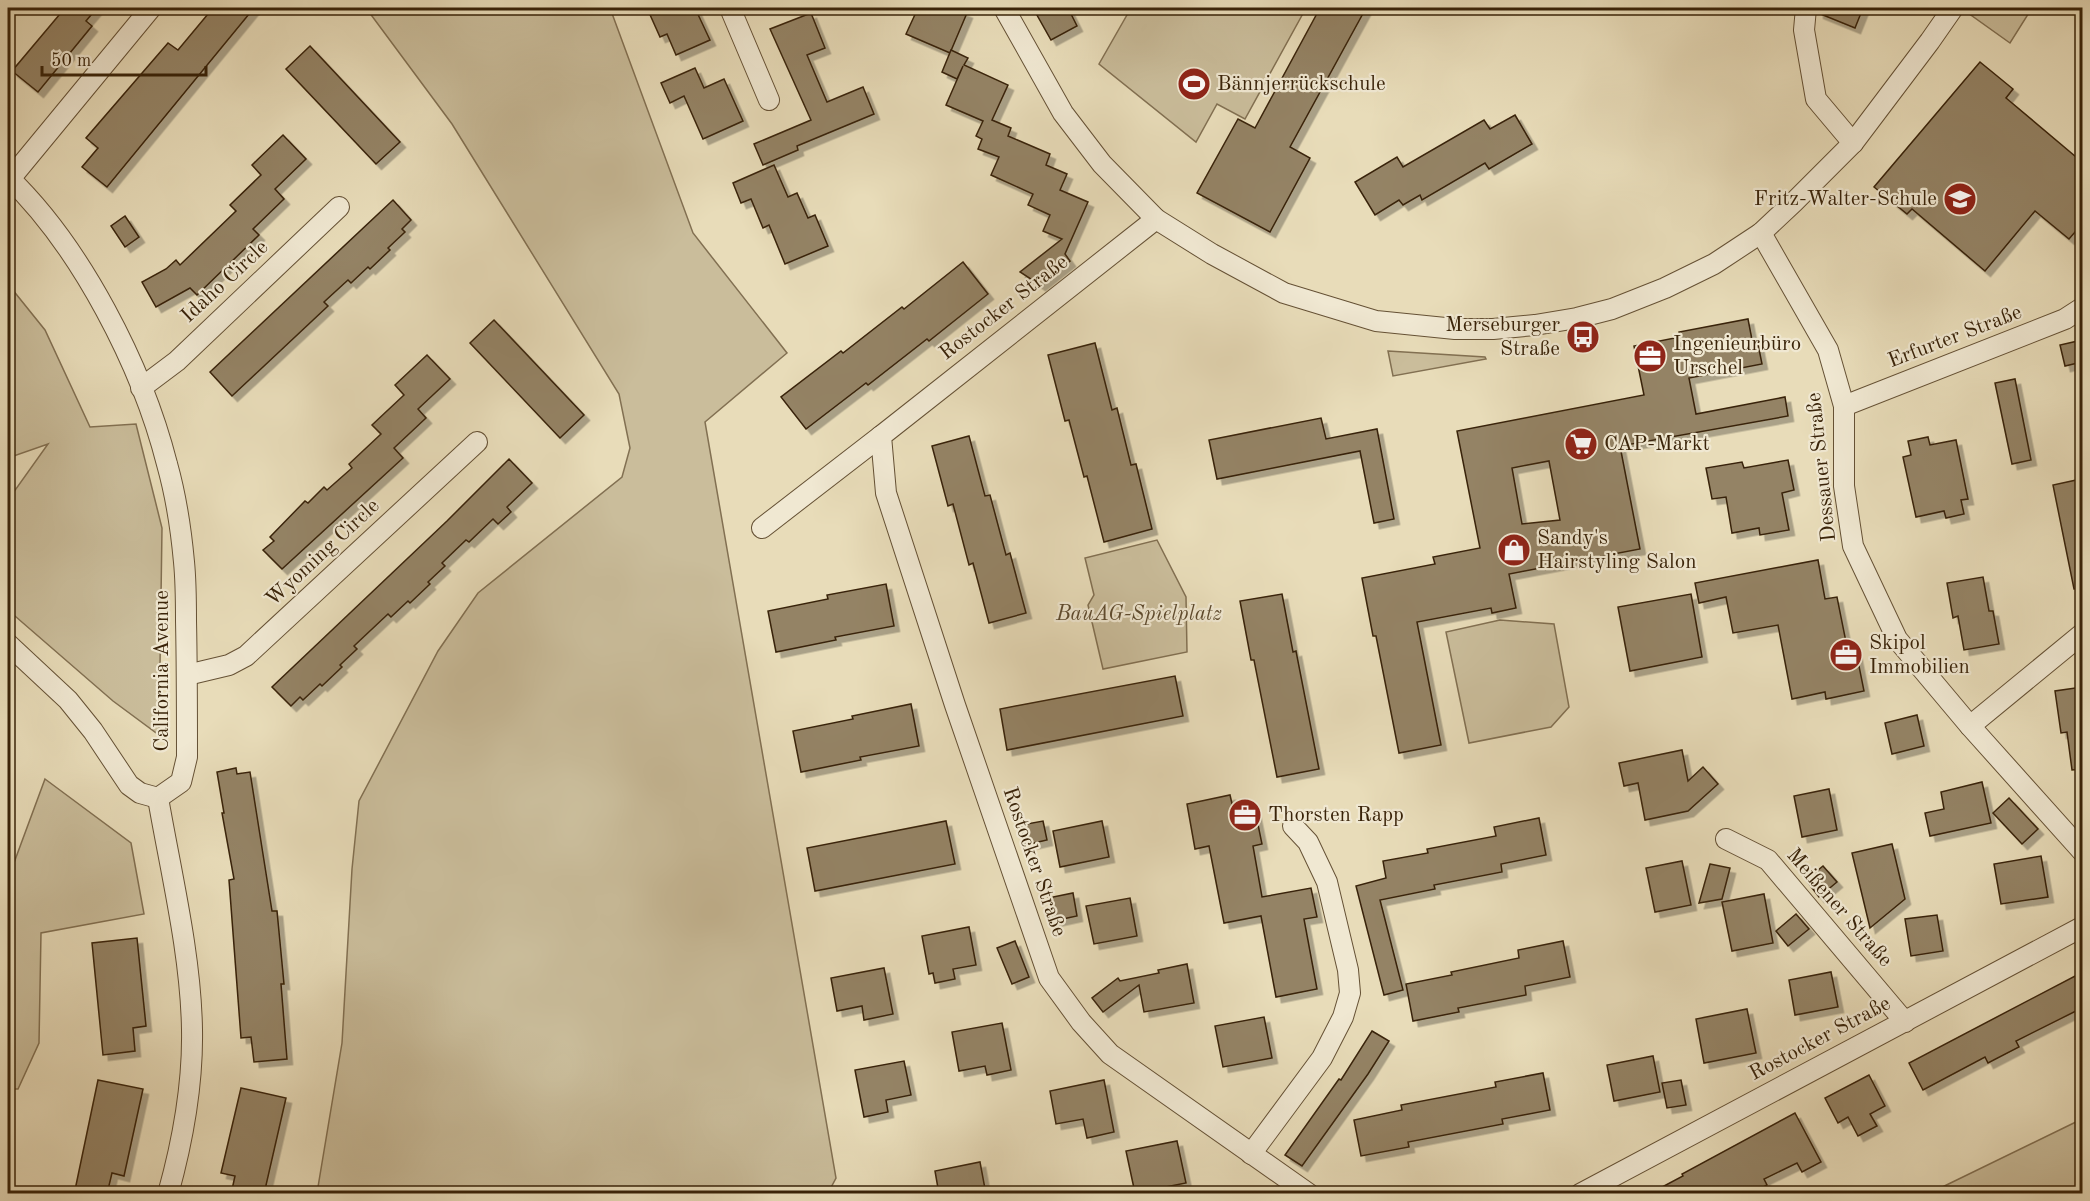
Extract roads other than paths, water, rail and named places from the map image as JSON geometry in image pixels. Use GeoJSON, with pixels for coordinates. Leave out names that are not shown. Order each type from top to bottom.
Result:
{"type":"FeatureCollection","features":[{"type":"Feature","properties":{"kind":"street"},"geometry":{"type":"LineString","coordinates":[[9,178],[151,8]]}},
{"type":"Feature","properties":{"kind":"street"},"geometry":{"type":"LineString","coordinates":[[730,8],[769,100]]}},
{"type":"Feature","properties":{"kind":"street"},"geometry":{"type":"LineString","coordinates":[[1004,8],[1063,113],[1102,164],[1156,219],[1212,254],[1284,293],[1376,321],[1455,329],[1493,329],[1577,318],[1612,309],[1665,288],[1714,264],[1761,233],[1853,143],[1953,8]]}},
{"type":"Feature","properties":{"kind":"street"},"geometry":{"type":"LineString","coordinates":[[1806,8],[1804,30],[1816,99],[1853,143]]}},
{"type":"Feature","properties":{"kind":"street","name":"California Avenue"},"geometry":{"type":"LineString","coordinates":[[9,178],[59,237],[92,287],[141,388],[167,463],[185,564],[187,757],[181,782],[159,798]]}},
{"type":"Feature","properties":{"kind":"street","name":"Idaho Circle"},"geometry":{"type":"LineString","coordinates":[[141,388],[177,361],[339,207]]}},
{"type":"Feature","properties":{"kind":"street","name":"Rostocker Straße"},"geometry":{"type":"LineString","coordinates":[[762,528],[1156,219]]}},
{"type":"Feature","properties":{"kind":"street","name":"Dessauer Straße"},"geometry":{"type":"LineString","coordinates":[[1761,233],[1828,350],[1844,406],[1844,486],[1853,546],[1897,639],[1970,726],[2082,852]]}},
{"type":"Feature","properties":{"kind":"street","name":"Erfurter Straße"},"geometry":{"type":"LineString","coordinates":[[1844,406],[2065,320],[2082,308]]}},
{"type":"Feature","properties":{"kind":"street","name":"Rostocker Straße"},"geometry":{"type":"LineString","coordinates":[[881,436],[886,493],[955,705],[1049,978],[1081,1022],[1110,1054],[1309,1194]]}},
{"type":"Feature","properties":{"kind":"street","name":"Wyoming Circle"},"geometry":{"type":"LineString","coordinates":[[187,675],[229,665],[246,656],[477,442]]}},
{"type":"Feature","properties":{"kind":"street"},"geometry":{"type":"LineString","coordinates":[[1970,726],[2082,634]]}},
{"type":"Feature","properties":{"kind":"street"},"geometry":{"type":"LineString","coordinates":[[8,644],[68,700],[93,731],[129,785],[140,793],[159,798],[185,948],[192,1030],[187,1109],[168,1194]]}},
{"type":"Feature","properties":{"kind":"street"},"geometry":{"type":"LineString","coordinates":[[1251,1154],[1322,1058],[1343,1017],[1350,993],[1348,970],[1327,882],[1308,842],[1293,826]]}},
{"type":"Feature","properties":{"kind":"street","name":"Meißener Straße"},"geometry":{"type":"LineString","coordinates":[[1725,839],[1768,860],[1905,1022]]}},
{"type":"Feature","properties":{"kind":"street","name":"Rostocker Straße"},"geometry":{"type":"LineString","coordinates":[[1580,1194],[2082,927]]}},
{"type":"Feature","properties":{"kind":"place","name":"Bännjerrückschule"},"geometry":{"type":"Point","coordinates":[1194,84]}},
{"type":"Feature","properties":{"kind":"place","name":"Fritz-Walter-Schule"},"geometry":{"type":"Point","coordinates":[1960,199]}},
{"type":"Feature","properties":{"kind":"place","name":"Merseburger Straße"},"geometry":{"type":"Point","coordinates":[1583,337]}},
{"type":"Feature","properties":{"kind":"place","name":"Ingenieurbüro Urschel"},"geometry":{"type":"Point","coordinates":[1650,356]}},
{"type":"Feature","properties":{"kind":"place","name":"CAP-Markt"},"geometry":{"type":"Point","coordinates":[1581,444]}},
{"type":"Feature","properties":{"kind":"place","name":"Sandy's Hairstyling Salon"},"geometry":{"type":"Point","coordinates":[1514,550]}},
{"type":"Feature","properties":{"kind":"place","name":"Skipol Immobilien"},"geometry":{"type":"Point","coordinates":[1846,655]}},
{"type":"Feature","properties":{"kind":"place","name":"Thorsten Rapp"},"geometry":{"type":"Point","coordinates":[1245,815]}},
{"type":"Feature","properties":{"kind":"park label","name":"BauAG-Spielplatz"},"geometry":{"type":"Point","coordinates":[1139,614]}}]}
